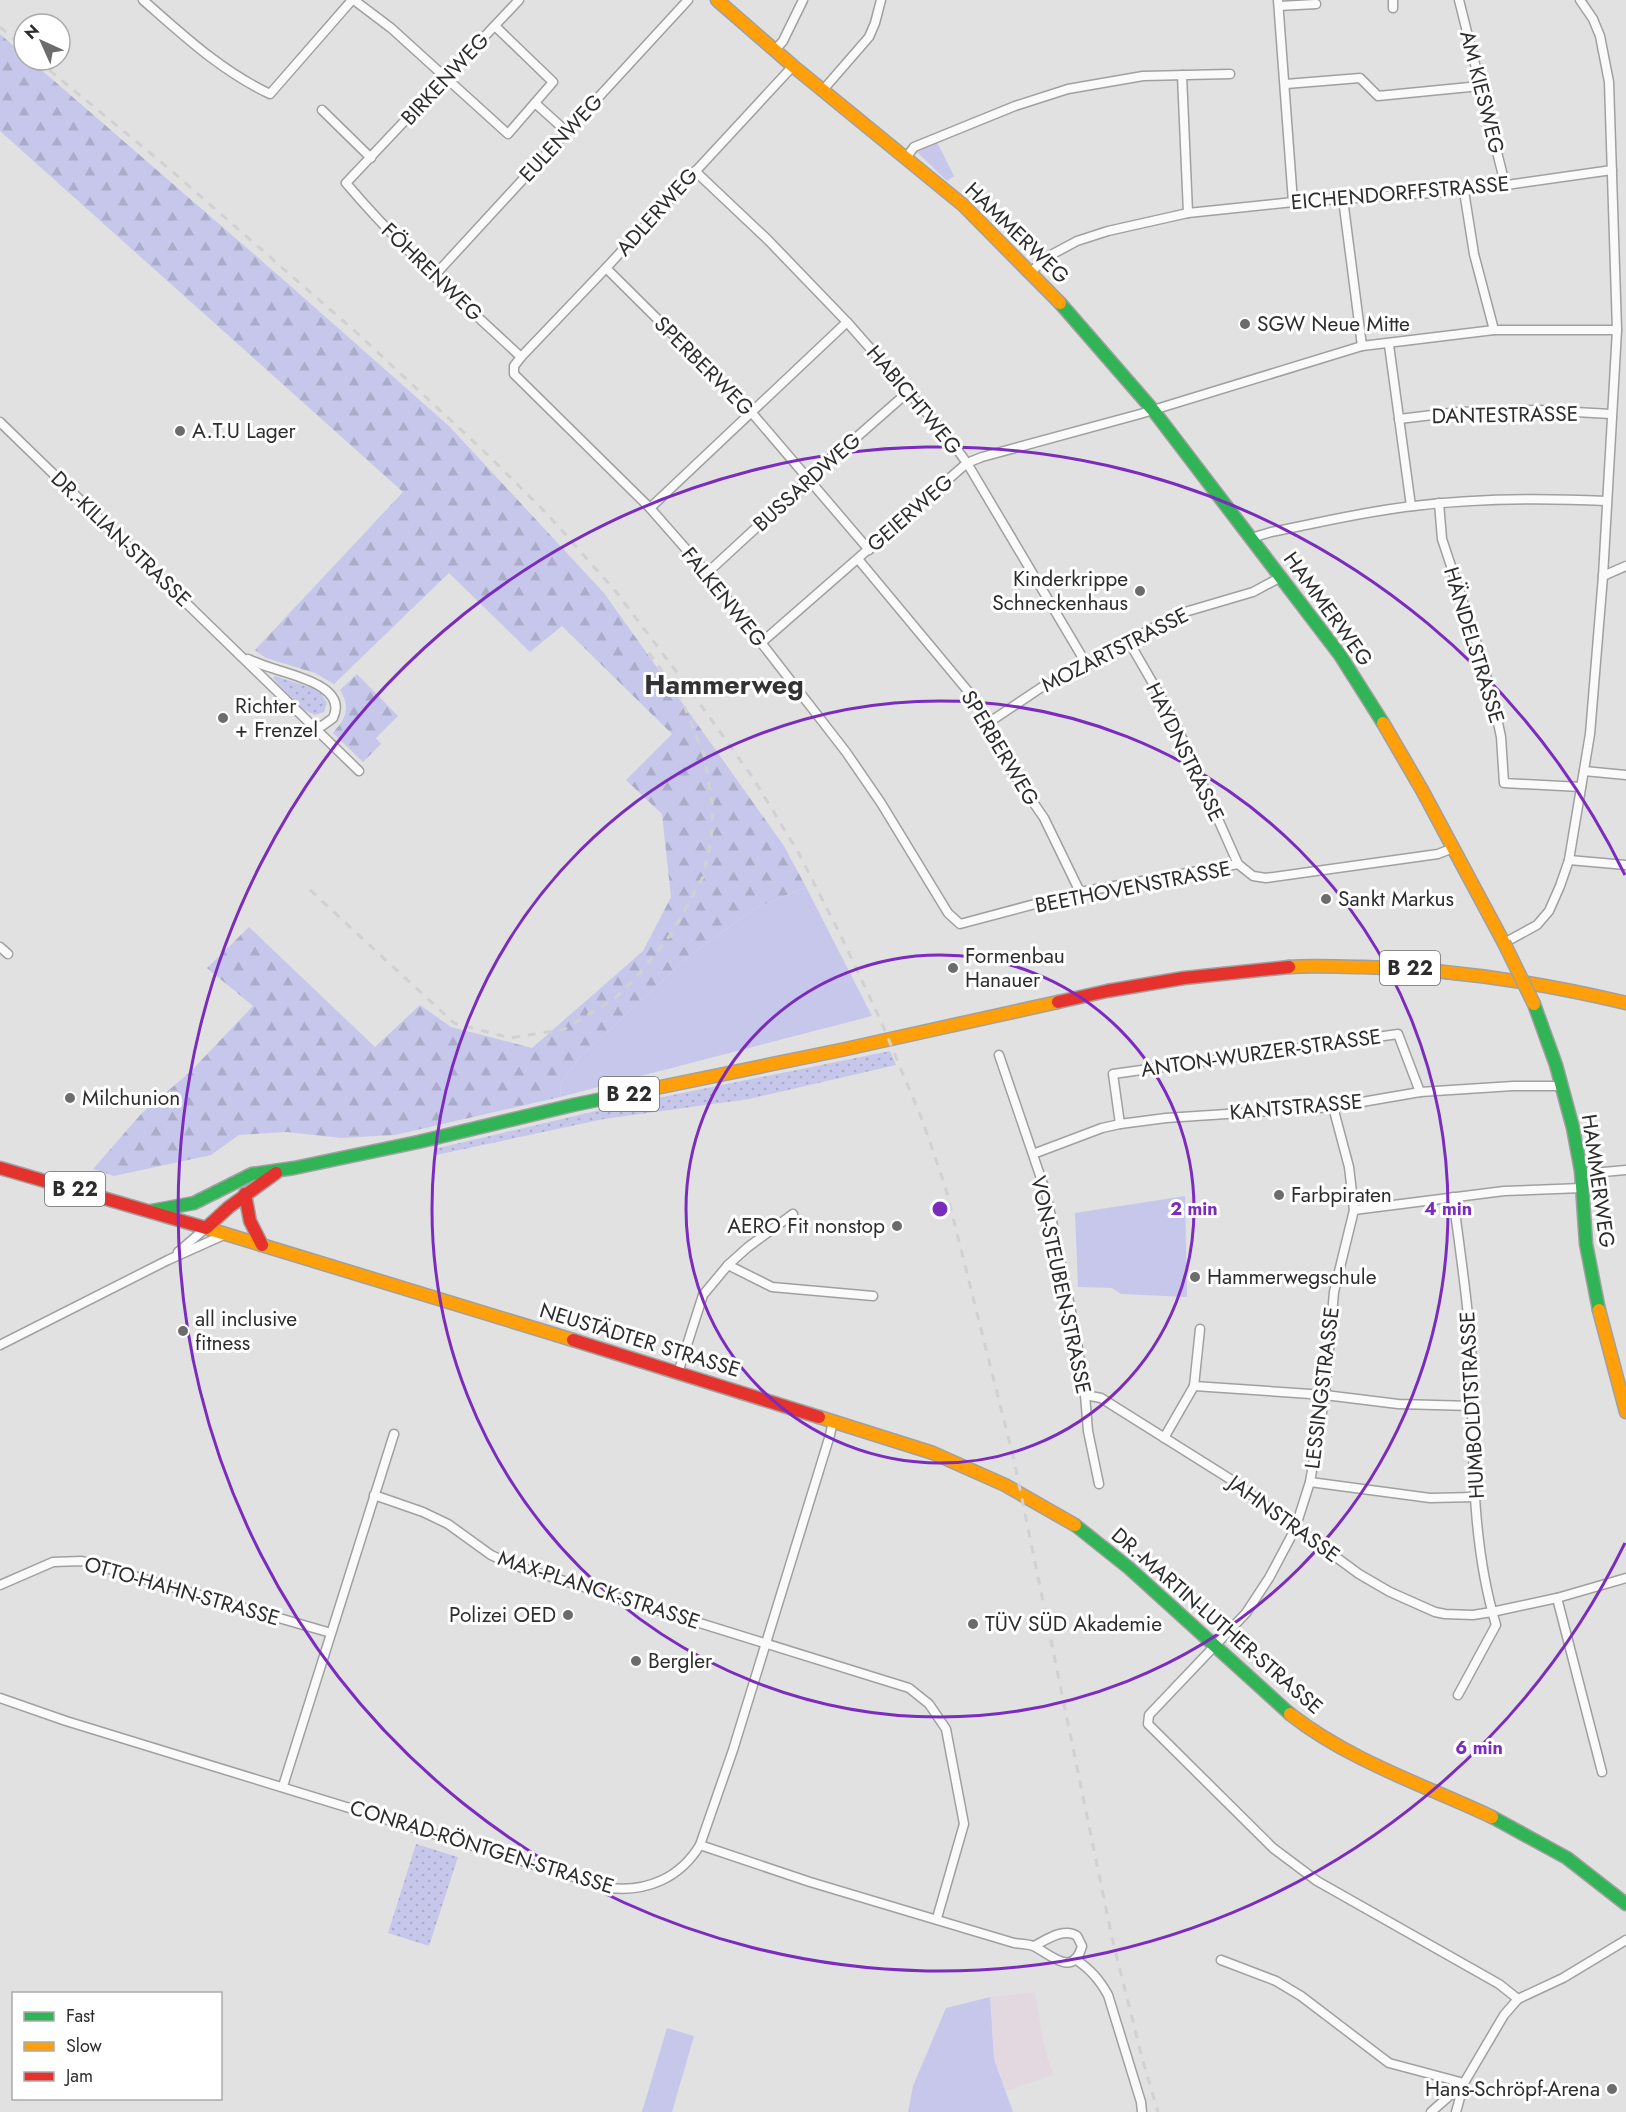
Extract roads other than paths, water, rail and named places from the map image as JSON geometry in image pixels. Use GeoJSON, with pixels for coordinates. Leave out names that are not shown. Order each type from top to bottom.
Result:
{"type":"FeatureCollection","features":[{"type":"Feature","properties":{"kind":"main road","name":"HAMMERWEG"},"geometry":{"type":"LineString","coordinates":[[723,2],[793,66],[963,205],[1071,315],[1153,410],[1340,655],[1378,714],[1504,943],[1534,1004],[1551,1047],[1575,1137],[1581,1174],[1585,1240],[1592,1281],[1626,1412]]}},
{"type":"Feature","properties":{"kind":"main road","name":"B 22"},"geometry":{"type":"LineString","coordinates":[[151,1211],[194,1203],[252,1174],[277,1172],[418,1142],[573,1105],[841,1050],[1107,991],[1184,978],[1302,966],[1410,968],[1504,978],[1560,987],[1626,1003]]}},
{"type":"Feature","properties":{"kind":"main road","name":"B 22"},"geometry":{"type":"LineString","coordinates":[[0,1167],[206,1228],[245,1194],[277,1172]]}},
{"type":"Feature","properties":{"kind":"main road"},"geometry":{"type":"LineString","coordinates":[[245,1194],[248,1218],[262,1245]]}},
{"type":"Feature","properties":{"kind":"main road","name":"NEUSTÄDTER STRASSE"},"geometry":{"type":"LineString","coordinates":[[206,1228],[933,1453],[1035,1500]]}},
{"type":"Feature","properties":{"kind":"main road","name":"DR.-MARTIN-LUTHER-STRASSE"},"geometry":{"type":"LineString","coordinates":[[1035,1500],[1114,1554],[1270,1698],[1312,1730],[1353,1756],[1507,1824],[1545,1844],[1582,1869],[1626,1904]]}},
{"type":"Feature","properties":{"kind":"street"},"geometry":{"type":"LineString","coordinates":[[143,0],[208,57],[249,84],[270,94],[353,0],[391,28],[508,134],[553,82],[495,26]]}},
{"type":"Feature","properties":{"kind":"street","name":"BIRKENWEG"},"geometry":{"type":"LineString","coordinates":[[346,183],[519,0]]}},
{"type":"Feature","properties":{"kind":"street","name":"EULENWEG"},"geometry":{"type":"LineString","coordinates":[[434,276],[688,0]]}},
{"type":"Feature","properties":{"kind":"street"},"geometry":{"type":"LineString","coordinates":[[775,50],[783,41],[803,0]]}},
{"type":"Feature","properties":{"kind":"street"},"geometry":{"type":"LineString","coordinates":[[823,90],[869,37],[880,0]]}},
{"type":"Feature","properties":{"kind":"street","name":"AM KIESWEG"},"geometry":{"type":"LineString","coordinates":[[1459,0],[1505,184]]}},
{"type":"Feature","properties":{"kind":"street"},"geometry":{"type":"LineString","coordinates":[[1504,943],[1537,925],[1549,911],[1569,860],[1590,734],[1603,576],[1617,330],[1609,82],[1605,53],[1593,19],[1580,0]]}},
{"type":"Feature","properties":{"kind":"street"},"geometry":{"type":"LineString","coordinates":[[1293,202],[1286,84],[1278,3],[1316,4]]}},
{"type":"Feature","properties":{"kind":"street","name":"ADLERWEG"},"geometry":{"type":"LineString","coordinates":[[521,357],[793,66]]}},
{"type":"Feature","properties":{"kind":"street"},"geometry":{"type":"LineString","coordinates":[[906,158],[914,147],[1015,106],[1068,89],[1143,76],[1230,74]]}},
{"type":"Feature","properties":{"kind":"street"},"geometry":{"type":"LineString","coordinates":[[1182,75],[1188,213]]}},
{"type":"Feature","properties":{"kind":"street"},"geometry":{"type":"LineString","coordinates":[[1286,84],[1360,78],[1378,96],[1480,86]]}},
{"type":"Feature","properties":{"kind":"street"},"geometry":{"type":"LineString","coordinates":[[535,103],[567,132]]}},
{"type":"Feature","properties":{"kind":"street"},"geometry":{"type":"LineString","coordinates":[[322,110],[371,158]]}},
{"type":"Feature","properties":{"kind":"street","name":"EICHENDORFFSTRASSE"},"geometry":{"type":"LineString","coordinates":[[1031,272],[1047,257],[1077,241],[1108,231],[1188,213],[1293,202],[1464,191],[1612,170]]}},
{"type":"Feature","properties":{"kind":"street","name":"HABICHTWEG"},"geometry":{"type":"LineString","coordinates":[[694,171],[768,240],[847,322],[948,437],[967,463],[1087,665]]}},
{"type":"Feature","properties":{"kind":"street","name":"FÖHRENWEG"},"geometry":{"type":"LineString","coordinates":[[346,183],[367,208],[434,276],[521,357]]}},
{"type":"Feature","properties":{"kind":"street"},"geometry":{"type":"LineString","coordinates":[[1464,191],[1474,254],[1494,330]]}},
{"type":"Feature","properties":{"kind":"street"},"geometry":{"type":"LineString","coordinates":[[1343,199],[1362,346]]}},
{"type":"Feature","properties":{"kind":"street","name":"SPERBERWEG"},"geometry":{"type":"LineString","coordinates":[[606,268],[752,413],[868,550]]}},
{"type":"Feature","properties":{"kind":"street"},"geometry":{"type":"LineString","coordinates":[[650,508],[847,322]]}},
{"type":"Feature","properties":{"kind":"street","name":"GEIERWEG"},"geometry":{"type":"LineString","coordinates":[[761,644],[967,463],[982,457],[1153,410],[1362,346],[1389,345],[1494,330],[1617,330]]}},
{"type":"Feature","properties":{"kind":"street"},"geometry":{"type":"LineString","coordinates":[[1389,345],[1411,506]]}},
{"type":"Feature","properties":{"kind":"street","name":"FALKENWEG"},"geometry":{"type":"LineString","coordinates":[[521,357],[514,366],[514,374],[650,508],[707,573],[846,752],[881,803],[954,920]]}},
{"type":"Feature","properties":{"kind":"street","name":"BUSSARDWEG"},"geometry":{"type":"LineString","coordinates":[[707,573],[908,392]]}},
{"type":"Feature","properties":{"kind":"street","name":"DANTESTRASSE"},"geometry":{"type":"LineString","coordinates":[[1399,419],[1458,412],[1539,411],[1611,414]]}},
{"type":"Feature","properties":{"kind":"street","name":"DR.-KILIAN-STRASSE"},"geometry":{"type":"LineString","coordinates":[[0,422],[359,771]]}},
{"type":"Feature","properties":{"kind":"street"},"geometry":{"type":"LineString","coordinates":[[1251,538],[1270,532],[1439,503],[1551,499],[1606,501]]}},
{"type":"Feature","properties":{"kind":"street","name":"HÄNDELSTRASSE"},"geometry":{"type":"LineString","coordinates":[[1439,503],[1442,539],[1479,650],[1494,704],[1501,737],[1504,783],[1581,787]]}},
{"type":"Feature","properties":{"kind":"street","name":"SPERBERWEG"},"geometry":{"type":"LineString","coordinates":[[858,559],[977,702],[1013,773],[1044,818],[1080,892]]}},
{"type":"Feature","properties":{"kind":"street"},"geometry":{"type":"LineString","coordinates":[[1603,576],[1626,566]]}},
{"type":"Feature","properties":{"kind":"street","name":"MOZARTSTRASSE"},"geometry":{"type":"LineString","coordinates":[[988,723],[1042,687],[1185,612],[1253,592],[1281,577]]}},
{"type":"Feature","properties":{"kind":"street","name":"HAYDNSTRASSE"},"geometry":{"type":"LineString","coordinates":[[1129,642],[1173,718],[1238,864]]}},
{"type":"Feature","properties":{"kind":"street","name":"DR.-KILIAN-STRASSE"},"geometry":{"type":"LineString","coordinates":[[242,657],[325,689],[334,701],[336,712],[327,724],[312,725]]}},
{"type":"Feature","properties":{"kind":"street"},"geometry":{"type":"LineString","coordinates":[[1584,771],[1626,775]]}},
{"type":"Feature","properties":{"kind":"street","name":"BEETHOVENSTRASSE"},"geometry":{"type":"LineString","coordinates":[[954,920],[960,924],[969,923],[1080,892],[1238,864],[1253,876],[1266,878],[1438,854],[1453,848]]}},
{"type":"Feature","properties":{"kind":"street"},"geometry":{"type":"LineString","coordinates":[[1569,860],[1626,865]]}},
{"type":"Feature","properties":{"kind":"street"},"geometry":{"type":"LineString","coordinates":[[0,947],[8,954]]}},
{"type":"Feature","properties":{"kind":"street","name":"ANTON-WURZER-STRASSE"},"geometry":{"type":"LineString","coordinates":[[1120,1124],[1113,1074],[1398,1034],[1420,1092]]}},
{"type":"Feature","properties":{"kind":"street","name":"VON-STEUBEN-STRASSE"},"geometry":{"type":"LineString","coordinates":[[999,1055],[1048,1203],[1076,1335],[1088,1431],[1099,1484]]}},
{"type":"Feature","properties":{"kind":"street","name":"KANTSTRASSE"},"geometry":{"type":"LineString","coordinates":[[1033,1154],[1102,1128],[1166,1118],[1332,1107],[1420,1092],[1514,1086],[1563,1086]]}},
{"type":"Feature","properties":{"kind":"street","name":"LESSINGSTRASSE"},"geometry":{"type":"LineString","coordinates":[[1332,1107],[1348,1167],[1354,1210],[1334,1292],[1325,1395],[1310,1482],[1295,1529],[1269,1578],[1246,1613],[1149,1715],[1148,1724],[1273,1848],[1308,1874],[1499,1984],[1518,1999]]}},
{"type":"Feature","properties":{"kind":"street"},"geometry":{"type":"LineString","coordinates":[[1581,1174],[1626,1170]]}},
{"type":"Feature","properties":{"kind":"street"},"geometry":{"type":"LineString","coordinates":[[1354,1210],[1504,1191],[1582,1188]]}},
{"type":"Feature","properties":{"kind":"street","name":"HUMBOLDTSTRASSE"},"geometry":{"type":"LineString","coordinates":[[1453,1197],[1473,1381],[1476,1497],[1482,1558],[1492,1612]]}},
{"type":"Feature","properties":{"kind":"street"},"geometry":{"type":"LineString","coordinates":[[678,1373],[703,1295],[728,1265],[748,1247],[793,1214]]}},
{"type":"Feature","properties":{"kind":"street"},"geometry":{"type":"LineString","coordinates":[[168,1260],[206,1228]]}},
{"type":"Feature","properties":{"kind":"street"},"geometry":{"type":"LineString","coordinates":[[0,1345],[168,1260],[226,1234]]}},
{"type":"Feature","properties":{"kind":"street"},"geometry":{"type":"LineString","coordinates":[[728,1265],[772,1287],[873,1296]]}},
{"type":"Feature","properties":{"kind":"street"},"geometry":{"type":"LineString","coordinates":[[1164,1438],[1194,1386],[1200,1329]]}},
{"type":"Feature","properties":{"kind":"street"},"geometry":{"type":"LineString","coordinates":[[1194,1386],[1325,1395],[1398,1404],[1472,1406]]}},
{"type":"Feature","properties":{"kind":"street","name":"JAHNSTRASSE"},"geometry":{"type":"LineString","coordinates":[[1085,1395],[1101,1398],[1230,1479],[1359,1574],[1390,1592],[1435,1612],[1473,1615],[1492,1612],[1557,1598],[1626,1578]]}},
{"type":"Feature","properties":{"kind":"street","name":"CONRAD-RÖNTGEN-STRASSE"},"geometry":{"type":"LineString","coordinates":[[0,1698],[66,1721],[610,1888],[639,1888],[664,1880],[685,1865],[700,1845],[733,1750],[833,1421]]}},
{"type":"Feature","properties":{"kind":"street"},"geometry":{"type":"LineString","coordinates":[[283,1786],[394,1434]]}},
{"type":"Feature","properties":{"kind":"street"},"geometry":{"type":"LineString","coordinates":[[1310,1482],[1431,1498],[1476,1497]]}},
{"type":"Feature","properties":{"kind":"street","name":"MAX-PLANCK-STRASSE"},"geometry":{"type":"LineString","coordinates":[[374,1495],[423,1512],[448,1524],[492,1555],[513,1565],[909,1688],[929,1704],[946,1729],[964,1824],[937,1918]]}},
{"type":"Feature","properties":{"kind":"street","name":"OTTO-HAHN-STRASSE"},"geometry":{"type":"LineString","coordinates":[[0,1585],[53,1562],[82,1561],[331,1633]]}},
{"type":"Feature","properties":{"kind":"street"},"geometry":{"type":"LineString","coordinates":[[1557,1598],[1602,1772]]}},
{"type":"Feature","properties":{"kind":"street"},"geometry":{"type":"LineString","coordinates":[[1458,1695],[1496,1625],[1492,1612]]}},
{"type":"Feature","properties":{"kind":"street"},"geometry":{"type":"LineString","coordinates":[[700,1845],[810,1882],[937,1918],[1014,1943],[1034,1946],[1043,1954],[1064,1962],[1075,1959],[1082,1946],[1081,1940],[1072,1933],[1059,1934],[1034,1946]]}},
{"type":"Feature","properties":{"kind":"street"},"geometry":{"type":"LineString","coordinates":[[1456,2112],[1464,2082],[1504,2015],[1518,1999],[1563,1978],[1626,1940]]}},
{"type":"Feature","properties":{"kind":"street"},"geometry":{"type":"LineString","coordinates":[[1075,1959],[1089,1968],[1108,1995],[1141,2102],[1142,2112]]}},
{"type":"Feature","properties":{"kind":"street"},"geometry":{"type":"LineString","coordinates":[[1221,1960],[1276,1981],[1301,1996],[1389,2063],[1464,2082]]}},
{"type":"Feature","properties":{"kind":"street"},"geometry":{"type":"LineString","coordinates":[[1431,2112],[1464,2082]]}},
{"type":"Feature","properties":{"kind":"railway"},"geometry":{"type":"LineString","coordinates":[[0,27],[12,38]]}},
{"type":"Feature","properties":{"kind":"railway"},"geometry":{"type":"LineString","coordinates":[[52,72],[166,166],[358,334],[488,455],[549,516],[617,593],[688,687],[753,778],[798,852],[880,1019],[923,1122],[945,1186],[1014,1460],[1112,1938],[1158,2112]]}},
{"type":"Feature","properties":{"kind":"railway"},"geometry":{"type":"LineString","coordinates":[[310,890],[454,1023],[510,1038],[565,1029],[615,998],[635,979],[672,933],[703,877],[711,841],[713,809],[704,755],[681,698],[647,650]]}},
{"type":"Feature","properties":{"kind":"place","name":"SGW Neue Mitte"},"geometry":{"type":"Point","coordinates":[1245,324]}},
{"type":"Feature","properties":{"kind":"place","name":"A.T.U Lager"},"geometry":{"type":"Point","coordinates":[180,431]}},
{"type":"Feature","properties":{"kind":"place","name":"Kinderkrippe Schneckenhaus"},"geometry":{"type":"Point","coordinates":[1140,591]}},
{"type":"Feature","properties":{"kind":"place","name":"Richter + Frenzel"},"geometry":{"type":"Point","coordinates":[223,718]}},
{"type":"Feature","properties":{"kind":"place","name":"Sankt Markus"},"geometry":{"type":"Point","coordinates":[1326,899]}},
{"type":"Feature","properties":{"kind":"place","name":"Formenbau Hanauer"},"geometry":{"type":"Point","coordinates":[953,968]}},
{"type":"Feature","properties":{"kind":"place","name":"Milchunion"},"geometry":{"type":"Point","coordinates":[70,1098]}},
{"type":"Feature","properties":{"kind":"place","name":"Farbpiraten"},"geometry":{"type":"Point","coordinates":[1279,1195]}},
{"type":"Feature","properties":{"kind":"place","name":"AERO Fit nonstop"},"geometry":{"type":"Point","coordinates":[897,1226]}},
{"type":"Feature","properties":{"kind":"place","name":"Hammerwegschule"},"geometry":{"type":"Point","coordinates":[1195,1277]}},
{"type":"Feature","properties":{"kind":"place","name":"all inclusive fitness"},"geometry":{"type":"Point","coordinates":[183,1331]}},
{"type":"Feature","properties":{"kind":"place","name":"Polizei OED"},"geometry":{"type":"Point","coordinates":[568,1615]}},
{"type":"Feature","properties":{"kind":"place","name":"TÜV SÜD Akademie"},"geometry":{"type":"Point","coordinates":[973,1624]}},
{"type":"Feature","properties":{"kind":"place","name":"Bergler"},"geometry":{"type":"Point","coordinates":[636,1661]}},
{"type":"Feature","properties":{"kind":"place","name":"Hans-Schröpf-Arena"},"geometry":{"type":"Point","coordinates":[1612,2089]}},
{"type":"Feature","properties":{"kind":"district","name":"Hammerweg"},"geometry":{"type":"Point","coordinates":[724,684]}}]}
